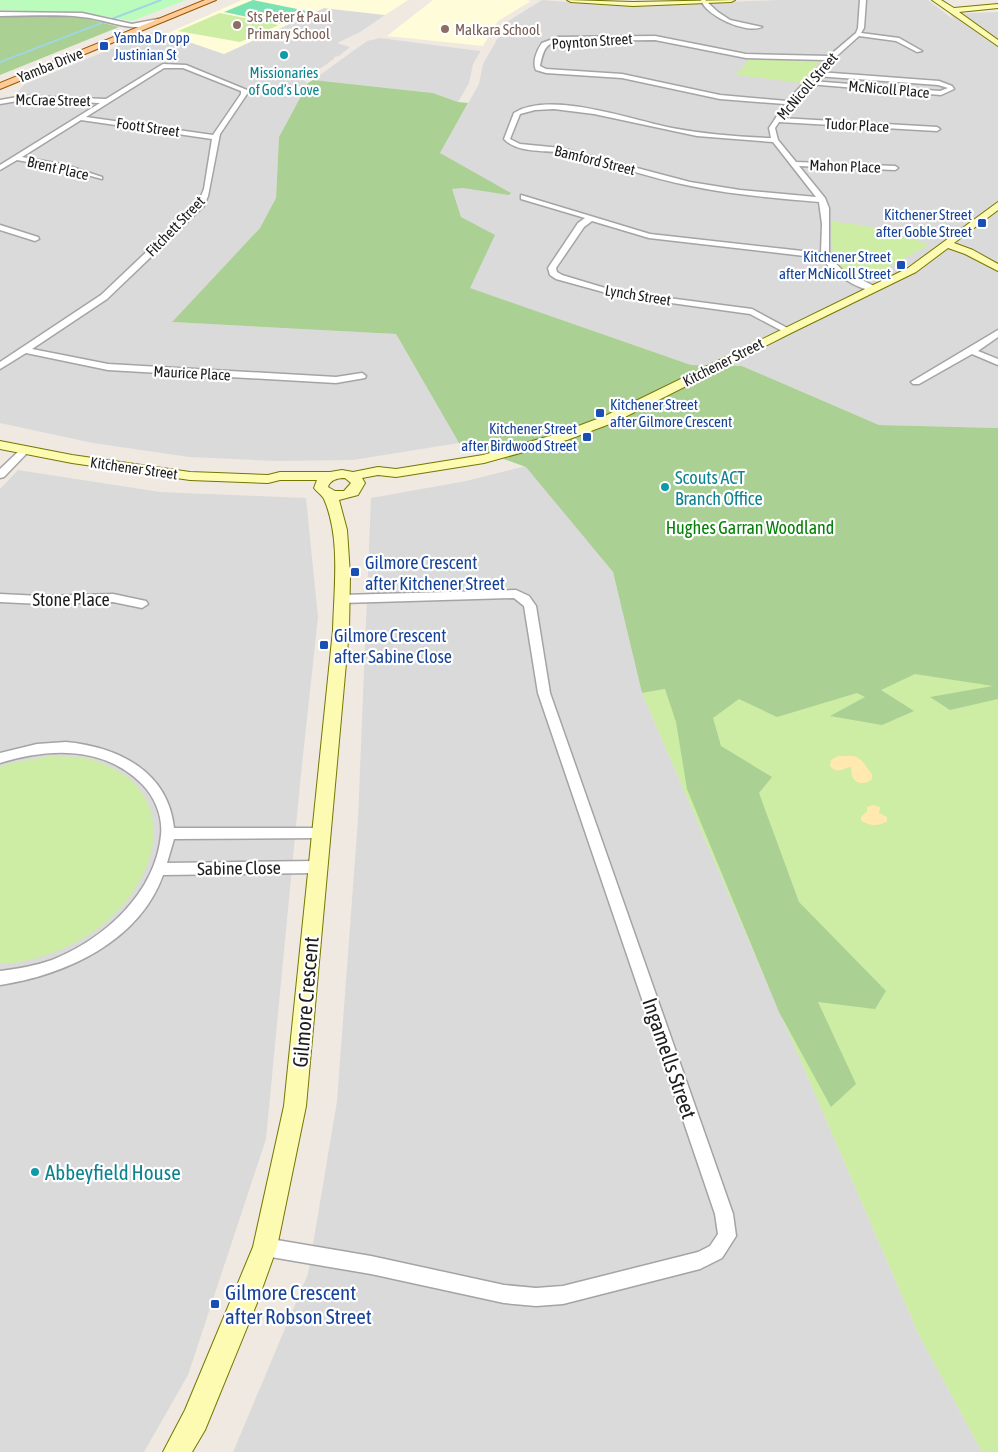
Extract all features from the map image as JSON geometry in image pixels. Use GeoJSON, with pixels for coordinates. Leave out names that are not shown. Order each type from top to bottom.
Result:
{"type":"FeatureCollection","features":[{"type":"Feature","properties":{"kind":"main road","name":"Yamba Drive"},"geometry":{"type":"LineString","coordinates":[[0,86],[195,0]]}},
{"type":"Feature","properties":{"kind":"main road","name":"Yamba Drive"},"geometry":{"type":"LineString","coordinates":[[0,78],[212,0]]}},
{"type":"Feature","properties":{"kind":"street"},"geometry":{"type":"LineString","coordinates":[[571,0],[624,4],[731,0]]}},
{"type":"Feature","properties":{"kind":"street"},"geometry":{"type":"LineString","coordinates":[[863,0],[861,28],[858,34],[897,39],[919,51]]}},
{"type":"Feature","properties":{"kind":"street"},"geometry":{"type":"LineString","coordinates":[[936,0],[953,7],[998,5]]}},
{"type":"Feature","properties":{"kind":"street"},"geometry":{"type":"LineString","coordinates":[[703,1],[718,18],[736,24],[759,27]]}},
{"type":"Feature","properties":{"kind":"street"},"geometry":{"type":"LineString","coordinates":[[953,7],[964,19],[994,38],[998,44]]}},
{"type":"Feature","properties":{"kind":"street"},"geometry":{"type":"LineString","coordinates":[[0,14],[82,15],[118,22],[129,30]]}},
{"type":"Feature","properties":{"kind":"street","name":"McNicoll Street"},"geometry":{"type":"LineString","coordinates":[[825,256],[826,224],[822,200],[775,140],[772,128],[776,120],[807,82],[830,58],[858,34]]}},
{"type":"Feature","properties":{"kind":"street","name":"Poynton Street"},"geometry":{"type":"LineString","coordinates":[[790,103],[720,97],[636,78],[609,74],[546,71],[538,69],[537,66],[543,45],[558,39],[656,38],[746,56],[830,58]]}},
{"type":"Feature","properties":{"kind":"street","name":"Fitchett Street"},"geometry":{"type":"LineString","coordinates":[[0,168],[163,66],[184,66],[244,90],[216,137],[209,183],[201,204],[104,297],[0,366]]}},
{"type":"Feature","properties":{"kind":"street","name":"McNicoll Place"},"geometry":{"type":"LineString","coordinates":[[807,82],[941,93],[951,89],[938,83],[815,74]]}},
{"type":"Feature","properties":{"kind":"street","name":"McCrae Street"},"geometry":{"type":"LineString","coordinates":[[0,102],[23,98],[107,101]]}},
{"type":"Feature","properties":{"kind":"street","name":"Bamford Street"},"geometry":{"type":"LineString","coordinates":[[775,140],[745,139],[672,130],[595,111],[550,108],[525,110],[517,114],[507,139],[510,143],[518,145],[559,149],[690,184],[822,200]]}},
{"type":"Feature","properties":{"kind":"street","name":"Foott Street"},"geometry":{"type":"LineString","coordinates":[[80,118],[216,137]]}},
{"type":"Feature","properties":{"kind":"street","name":"Tudor Place"},"geometry":{"type":"LineString","coordinates":[[776,120],[937,129]]}},
{"type":"Feature","properties":{"kind":"street","name":"Brent Place"},"geometry":{"type":"LineString","coordinates":[[16,158],[66,167],[100,178]]}},
{"type":"Feature","properties":{"kind":"street","name":"Mahon Place"},"geometry":{"type":"LineString","coordinates":[[795,164],[895,168]]}},
{"type":"Feature","properties":{"kind":"street"},"geometry":{"type":"LineString","coordinates":[[524,197],[589,219],[649,236],[825,256],[834,269],[871,288]]}},
{"type":"Feature","properties":{"kind":"street","name":"Kitchener Street"},"geometry":{"type":"LineString","coordinates":[[268,479],[279,484],[310,484],[340,496],[354,484],[396,473],[484,458],[525,448],[596,424],[670,390],[786,330],[912,270],[998,205]]}},
{"type":"Feature","properties":{"kind":"street","name":"Lynch Street"},"geometry":{"type":"LineString","coordinates":[[589,219],[581,225],[552,268],[553,273],[559,277],[614,293],[752,312],[786,330]]}},
{"type":"Feature","properties":{"kind":"street"},"geometry":{"type":"LineString","coordinates":[[0,226],[35,239]]}},
{"type":"Feature","properties":{"kind":"street"},"geometry":{"type":"LineString","coordinates":[[947,244],[969,252],[998,268]]}},
{"type":"Feature","properties":{"kind":"street"},"geometry":{"type":"LineString","coordinates":[[916,382],[972,351],[998,333]]}},
{"type":"Feature","properties":{"kind":"street","name":"Maurice Place"},"geometry":{"type":"LineString","coordinates":[[24,350],[108,367],[336,380],[362,376]]}},
{"type":"Feature","properties":{"kind":"street"},"geometry":{"type":"LineString","coordinates":[[972,351],[998,362]]}},
{"type":"Feature","properties":{"kind":"street","name":"Kitchener Street"},"geometry":{"type":"LineString","coordinates":[[0,445],[72,459],[190,476],[268,479],[280,476],[330,476],[342,474],[354,484]]}},
{"type":"Feature","properties":{"kind":"street"},"geometry":{"type":"LineString","coordinates":[[0,475],[25,450]]}},
{"type":"Feature","properties":{"kind":"street"},"geometry":{"type":"LineString","coordinates":[[326,491],[322,481],[330,476]]}},
{"type":"Feature","properties":{"kind":"street","name":"Gilmore Crescent"},"geometry":{"type":"LineString","coordinates":[[340,530],[354,484]]}},
{"type":"Feature","properties":{"kind":"street","name":"Gilmore Crescent"},"geometry":{"type":"LineString","coordinates":[[177,1452],[196,1420],[265,1247],[295,1106],[340,637],[342,599],[340,530],[326,491]]}},
{"type":"Feature","properties":{"kind":"street","name":"Ingamells Street"},"geometry":{"type":"LineString","coordinates":[[265,1247],[371,1265],[504,1294],[536,1297],[562,1295],[700,1260],[716,1252],[727,1236],[724,1214],[544,693],[530,606],[525,599],[516,594],[342,599]]}},
{"type":"Feature","properties":{"kind":"street","name":"Stone Place"},"geometry":{"type":"LineString","coordinates":[[0,598],[40,600],[113,598],[142,604]]}},
{"type":"Feature","properties":{"kind":"street"},"geometry":{"type":"LineString","coordinates":[[0,758],[46,748],[74,748],[100,752],[122,761],[141,774],[156,791],[165,810],[168,834],[160,869],[148,892],[130,915],[107,936],[80,954],[50,968],[18,977],[0,978]]}},
{"type":"Feature","properties":{"kind":"street","name":"Sabine Close"},"geometry":{"type":"LineString","coordinates":[[168,834],[321,832]]}},
{"type":"Feature","properties":{"kind":"street","name":"Sabine Close"},"geometry":{"type":"LineString","coordinates":[[160,869],[318,867]]}},
{"type":"Feature","properties":{"kind":"shaded area","name":"Sts Peter & Paul Primary School"},"geometry":{"type":"Polygon","coordinates":[[[242,0],[408,0],[385,15],[324,8],[224,54],[166,34],[242,0]]]}},
{"type":"Feature","properties":{"kind":"shaded area","name":"Malkara School"},"geometry":{"type":"Polygon","coordinates":[[[433,0],[531,1],[498,21],[483,46],[387,36],[433,0]]]}},
{"type":"Feature","properties":{"kind":"shaded area"},"geometry":{"type":"Polygon","coordinates":[[[542,0],[616,6],[780,0],[928,0],[954,20],[950,14],[998,12],[998,428],[879,425],[742,366],[691,365],[469,288],[461,217],[451,188],[463,188],[440,153],[479,84],[483,64],[507,22],[542,0]]]}},
{"type":"Feature","properties":{"kind":"shaded area"},"geometry":{"type":"Polygon","coordinates":[[[324,8],[385,15],[360,32],[337,43],[350,47],[314,71],[315,73],[304,81],[308,83],[279,137],[276,198],[260,228],[172,322],[396,334],[459,443],[353,460],[275,461],[189,457],[93,443],[0,423],[0,106],[7,103],[25,84],[153,32],[166,34],[224,54],[324,8]]]}},
{"type":"Feature","properties":{"kind":"shaded area"},"geometry":{"type":"Polygon","coordinates":[[[380,38],[480,52],[473,64],[469,83],[458,102],[433,93],[313,80],[367,41],[380,38]]]}},
{"type":"Feature","properties":{"kind":"shaded area"},"geometry":{"type":"Polygon","coordinates":[[[526,466],[613,572],[642,693],[919,1335],[982,1452],[233,1452],[308,1274],[337,1101],[358,819],[371,498],[466,481],[526,466]]]}},
{"type":"Feature","properties":{"kind":"shaded area"},"geometry":{"type":"Polygon","coordinates":[[[18,470],[160,492],[306,498],[318,617],[266,1139],[188,1375],[144,1452],[0,1452],[0,489],[18,470]]]}},
{"type":"Feature","properties":{"kind":"green space"},"geometry":{"type":"Polygon","coordinates":[[[0,0],[186,0],[132,21],[93,14],[0,10],[0,0]]]}},
{"type":"Feature","properties":{"kind":"green space"},"geometry":{"type":"Polygon","coordinates":[[[253,0],[308,12],[280,24],[224,12],[253,0]]]}},
{"type":"Feature","properties":{"kind":"green space"},"geometry":{"type":"Polygon","coordinates":[[[220,13],[279,25],[240,42],[178,31],[220,13]]]}},
{"type":"Feature","properties":{"kind":"green space"},"geometry":{"type":"Polygon","coordinates":[[[0,15],[84,18],[119,27],[0,75],[0,15]]]}},
{"type":"Feature","properties":{"kind":"green space"},"geometry":{"type":"Polygon","coordinates":[[[750,58],[811,58],[821,60],[802,83],[736,75],[750,58]]]}},
{"type":"Feature","properties":{"kind":"green space","name":"Hughes Garran Woodland"},"geometry":{"type":"Polygon","coordinates":[[[313,80],[433,93],[458,102],[468,103],[440,153],[511,193],[509,195],[463,188],[452,189],[461,217],[495,235],[470,288],[691,365],[742,366],[879,425],[998,428],[998,699],[950,710],[930,697],[993,686],[915,674],[881,690],[914,711],[882,725],[830,716],[865,697],[857,693],[777,717],[739,699],[713,718],[721,746],[772,777],[759,793],[799,902],[886,991],[875,1009],[818,1002],[856,1084],[831,1107],[779,1012],[687,789],[676,722],[665,689],[642,693],[613,572],[526,467],[459,443],[396,334],[172,322],[260,228],[276,198],[279,137],[308,83],[313,80]]]}},
{"type":"Feature","properties":{"kind":"green space"},"geometry":{"type":"Polygon","coordinates":[[[831,221],[886,229],[929,245],[864,280],[859,279],[842,270],[833,259],[831,221]]]}},
{"type":"Feature","properties":{"kind":"green space"},"geometry":{"type":"Polygon","coordinates":[[[998,636],[998,1452],[982,1452],[919,1335],[642,693],[998,636]]]}},
{"type":"Feature","properties":{"kind":"green space"},"geometry":{"type":"Polygon","coordinates":[[[51,756],[89,759],[118,771],[138,787],[149,807],[154,830],[151,854],[142,878],[127,900],[96,930],[71,945],[43,956],[14,963],[0,964],[0,767],[11,763],[51,756]]]}},
{"type":"Feature","properties":{"kind":"sand"},"geometry":{"type":"Polygon","coordinates":[[[838,756],[854,756],[862,761],[872,774],[870,781],[861,783],[855,781],[851,767],[838,771],[830,766],[831,760],[838,756]]]}},
{"type":"Feature","properties":{"kind":"sand"},"geometry":{"type":"Polygon","coordinates":[[[873,805],[880,807],[879,813],[887,817],[887,821],[874,825],[867,824],[861,820],[861,817],[867,811],[867,807],[873,805]]]}},
{"type":"Feature","properties":{"kind":"waterway"},"geometry":{"type":"LineString","coordinates":[[0,62],[161,0]]}},
{"type":"Feature","properties":{"kind":"place","name":"Sts Peter & Paul Primary School"},"geometry":{"type":"Point","coordinates":[237,25]}},
{"type":"Feature","properties":{"kind":"place","name":"Malkara School"},"geometry":{"type":"Point","coordinates":[445,29]}},
{"type":"Feature","properties":{"kind":"place","name":"Yamba Dr opp Justinian St"},"geometry":{"type":"Point","coordinates":[104,46]}},
{"type":"Feature","properties":{"kind":"place","name":"Missionaries of God’s Love"},"geometry":{"type":"Point","coordinates":[284,55]}},
{"type":"Feature","properties":{"kind":"place","name":"Kitchener Street after Goble Street"},"geometry":{"type":"Point","coordinates":[982,223]}},
{"type":"Feature","properties":{"kind":"place","name":"Kitchener Street after McNicoll Street"},"geometry":{"type":"Point","coordinates":[901,265]}},
{"type":"Feature","properties":{"kind":"place","name":"Kitchener Street after Gilmore Crescent"},"geometry":{"type":"Point","coordinates":[600,413]}},
{"type":"Feature","properties":{"kind":"place","name":"Kitchener Street after Birdwood Street"},"geometry":{"type":"Point","coordinates":[587,437]}},
{"type":"Feature","properties":{"kind":"place","name":"Scouts ACT Branch Office"},"geometry":{"type":"Point","coordinates":[665,487]}},
{"type":"Feature","properties":{"kind":"place","name":"Gilmore Crescent after Kitchener Street"},"geometry":{"type":"Point","coordinates":[355,572]}},
{"type":"Feature","properties":{"kind":"place","name":"Gilmore Crescent after Sabine Close"},"geometry":{"type":"Point","coordinates":[324,645]}},
{"type":"Feature","properties":{"kind":"place","name":"Abbeyfield House"},"geometry":{"type":"Point","coordinates":[35,1172]}},
{"type":"Feature","properties":{"kind":"place","name":"Gilmore Crescent after Robson Street"},"geometry":{"type":"Point","coordinates":[215,1304]}}]}
